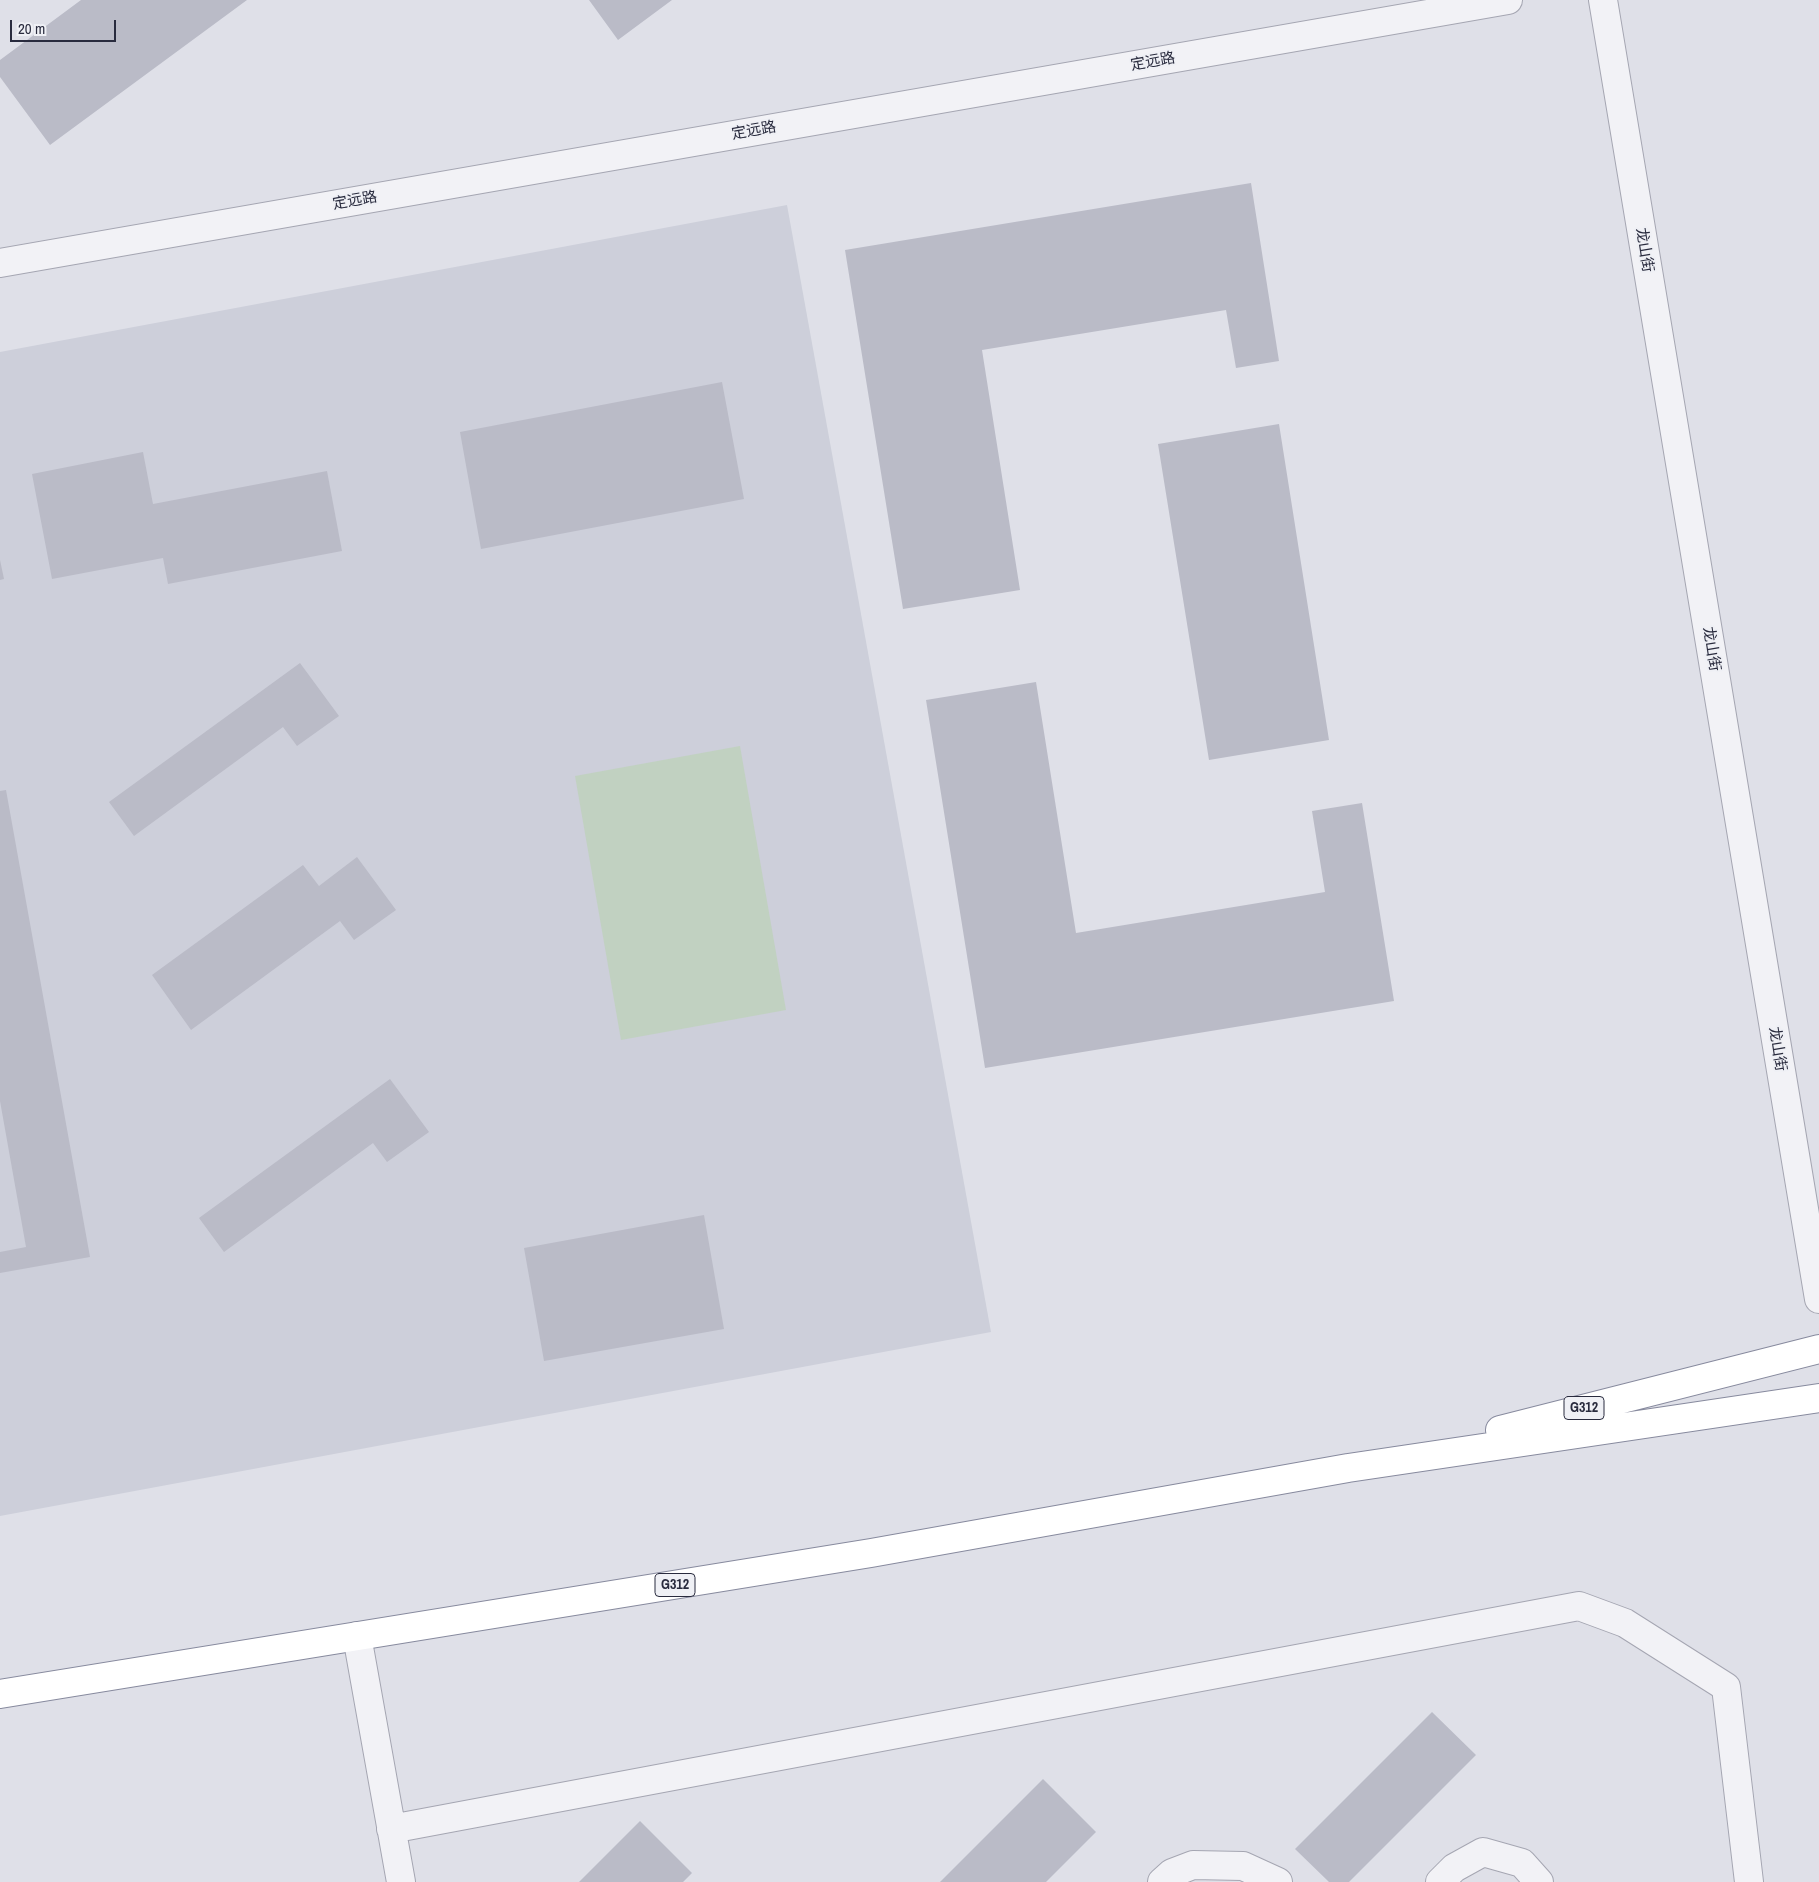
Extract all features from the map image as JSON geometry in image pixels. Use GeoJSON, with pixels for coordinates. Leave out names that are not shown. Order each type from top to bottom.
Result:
{"type":"FeatureCollection","features":[{"type":"Feature","properties":{"kind":"highway","name":"G312"},"geometry":{"type":"LineString","coordinates":[[1348,1468],[1819,1349]]}},
{"type":"Feature","properties":{"kind":"highway","name":"G312"},"geometry":{"type":"LineString","coordinates":[[0,1694],[871,1553],[1348,1468],[1819,1398]]}},
{"type":"Feature","properties":{"kind":"street","name":"定远路"},"geometry":{"type":"LineString","coordinates":[[0,263],[1508,0]]}},
{"type":"Feature","properties":{"kind":"street","name":"龙山街"},"geometry":{"type":"LineString","coordinates":[[1603,0],[1819,1299]]}},
{"type":"Feature","properties":{"kind":"street"},"geometry":{"type":"LineString","coordinates":[[391,1829],[1578,1606],[1625,1623],[1726,1686],[1749,1882]]}},
{"type":"Feature","properties":{"kind":"street"},"geometry":{"type":"LineString","coordinates":[[357,1636],[401,1882]]}},
{"type":"Feature","properties":{"kind":"street"},"geometry":{"type":"LineString","coordinates":[[1440,1882],[1454,1868],[1483,1852],[1522,1863],[1539,1882]]}},
{"type":"Feature","properties":{"kind":"street"},"geometry":{"type":"LineString","coordinates":[[1162,1882],[1172,1873],[1193,1865],[1243,1866],[1278,1882]]}},
{"type":"Feature","properties":{"kind":"shaded area"},"geometry":{"type":"Polygon","coordinates":[[[787,205],[991,1332],[0,1516],[0,352],[787,205]]]}},
{"type":"Feature","properties":{"kind":"green space"},"geometry":{"type":"Polygon","coordinates":[[[740,746],[786,1010],[621,1040],[575,776],[740,746]]]}},
{"type":"Feature","properties":{"kind":"building"},"geometry":{"type":"Polygon","coordinates":[[[81,0],[247,0],[50,145],[0,77],[0,60],[81,0]]]}},
{"type":"Feature","properties":{"kind":"building"},"geometry":{"type":"Polygon","coordinates":[[[589,0],[672,0],[618,40],[589,0]]]}},
{"type":"Feature","properties":{"kind":"building"},"geometry":{"type":"Polygon","coordinates":[[[1251,183],[1279,361],[1236,368],[1226,310],[982,350],[1020,590],[903,609],[845,250],[1251,183]]]}},
{"type":"Feature","properties":{"kind":"building"},"geometry":{"type":"Polygon","coordinates":[[[722,382],[744,499],[481,549],[460,432],[722,382]]]}},
{"type":"Feature","properties":{"kind":"building"},"geometry":{"type":"Polygon","coordinates":[[[1279,424],[1329,740],[1209,760],[1158,444],[1279,424]]]}},
{"type":"Feature","properties":{"kind":"building"},"geometry":{"type":"Polygon","coordinates":[[[143,452],[153,504],[327,471],[342,551],[168,584],[163,558],[52,579],[32,474],[143,452]]]}},
{"type":"Feature","properties":{"kind":"building"},"geometry":{"type":"Polygon","coordinates":[[[0,560],[4,579],[0,580],[0,560]]]}},
{"type":"Feature","properties":{"kind":"building"},"geometry":{"type":"Polygon","coordinates":[[[300,663],[339,716],[297,746],[283,727],[134,836],[109,802],[300,663]]]}},
{"type":"Feature","properties":{"kind":"building"},"geometry":{"type":"Polygon","coordinates":[[[1036,682],[1076,933],[1325,892],[1312,811],[1362,803],[1394,1001],[985,1068],[926,700],[1036,682]]]}},
{"type":"Feature","properties":{"kind":"building"},"geometry":{"type":"Polygon","coordinates":[[[6,790],[90,1257],[0,1273],[0,1252],[26,1247],[0,1101],[0,791],[6,790]]]}},
{"type":"Feature","properties":{"kind":"building"},"geometry":{"type":"Polygon","coordinates":[[[357,857],[396,910],[354,940],[340,921],[191,1030],[152,975],[303,865],[319,886],[357,857]]]}},
{"type":"Feature","properties":{"kind":"building"},"geometry":{"type":"Polygon","coordinates":[[[390,1079],[429,1132],[387,1162],[373,1143],[224,1252],[199,1218],[390,1079]]]}},
{"type":"Feature","properties":{"kind":"building"},"geometry":{"type":"Polygon","coordinates":[[[704,1215],[724,1329],[544,1361],[524,1248],[704,1215]]]}},
{"type":"Feature","properties":{"kind":"building"},"geometry":{"type":"Polygon","coordinates":[[[1432,1712],[1476,1755],[1349,1882],[1329,1882],[1295,1849],[1432,1712]]]}},
{"type":"Feature","properties":{"kind":"building"},"geometry":{"type":"Polygon","coordinates":[[[1043,1779],[1096,1832],[1046,1882],[940,1882],[1043,1779]]]}},
{"type":"Feature","properties":{"kind":"building"},"geometry":{"type":"Polygon","coordinates":[[[640,1821],[692,1873],[683,1882],[579,1882],[640,1821]]]}}]}
